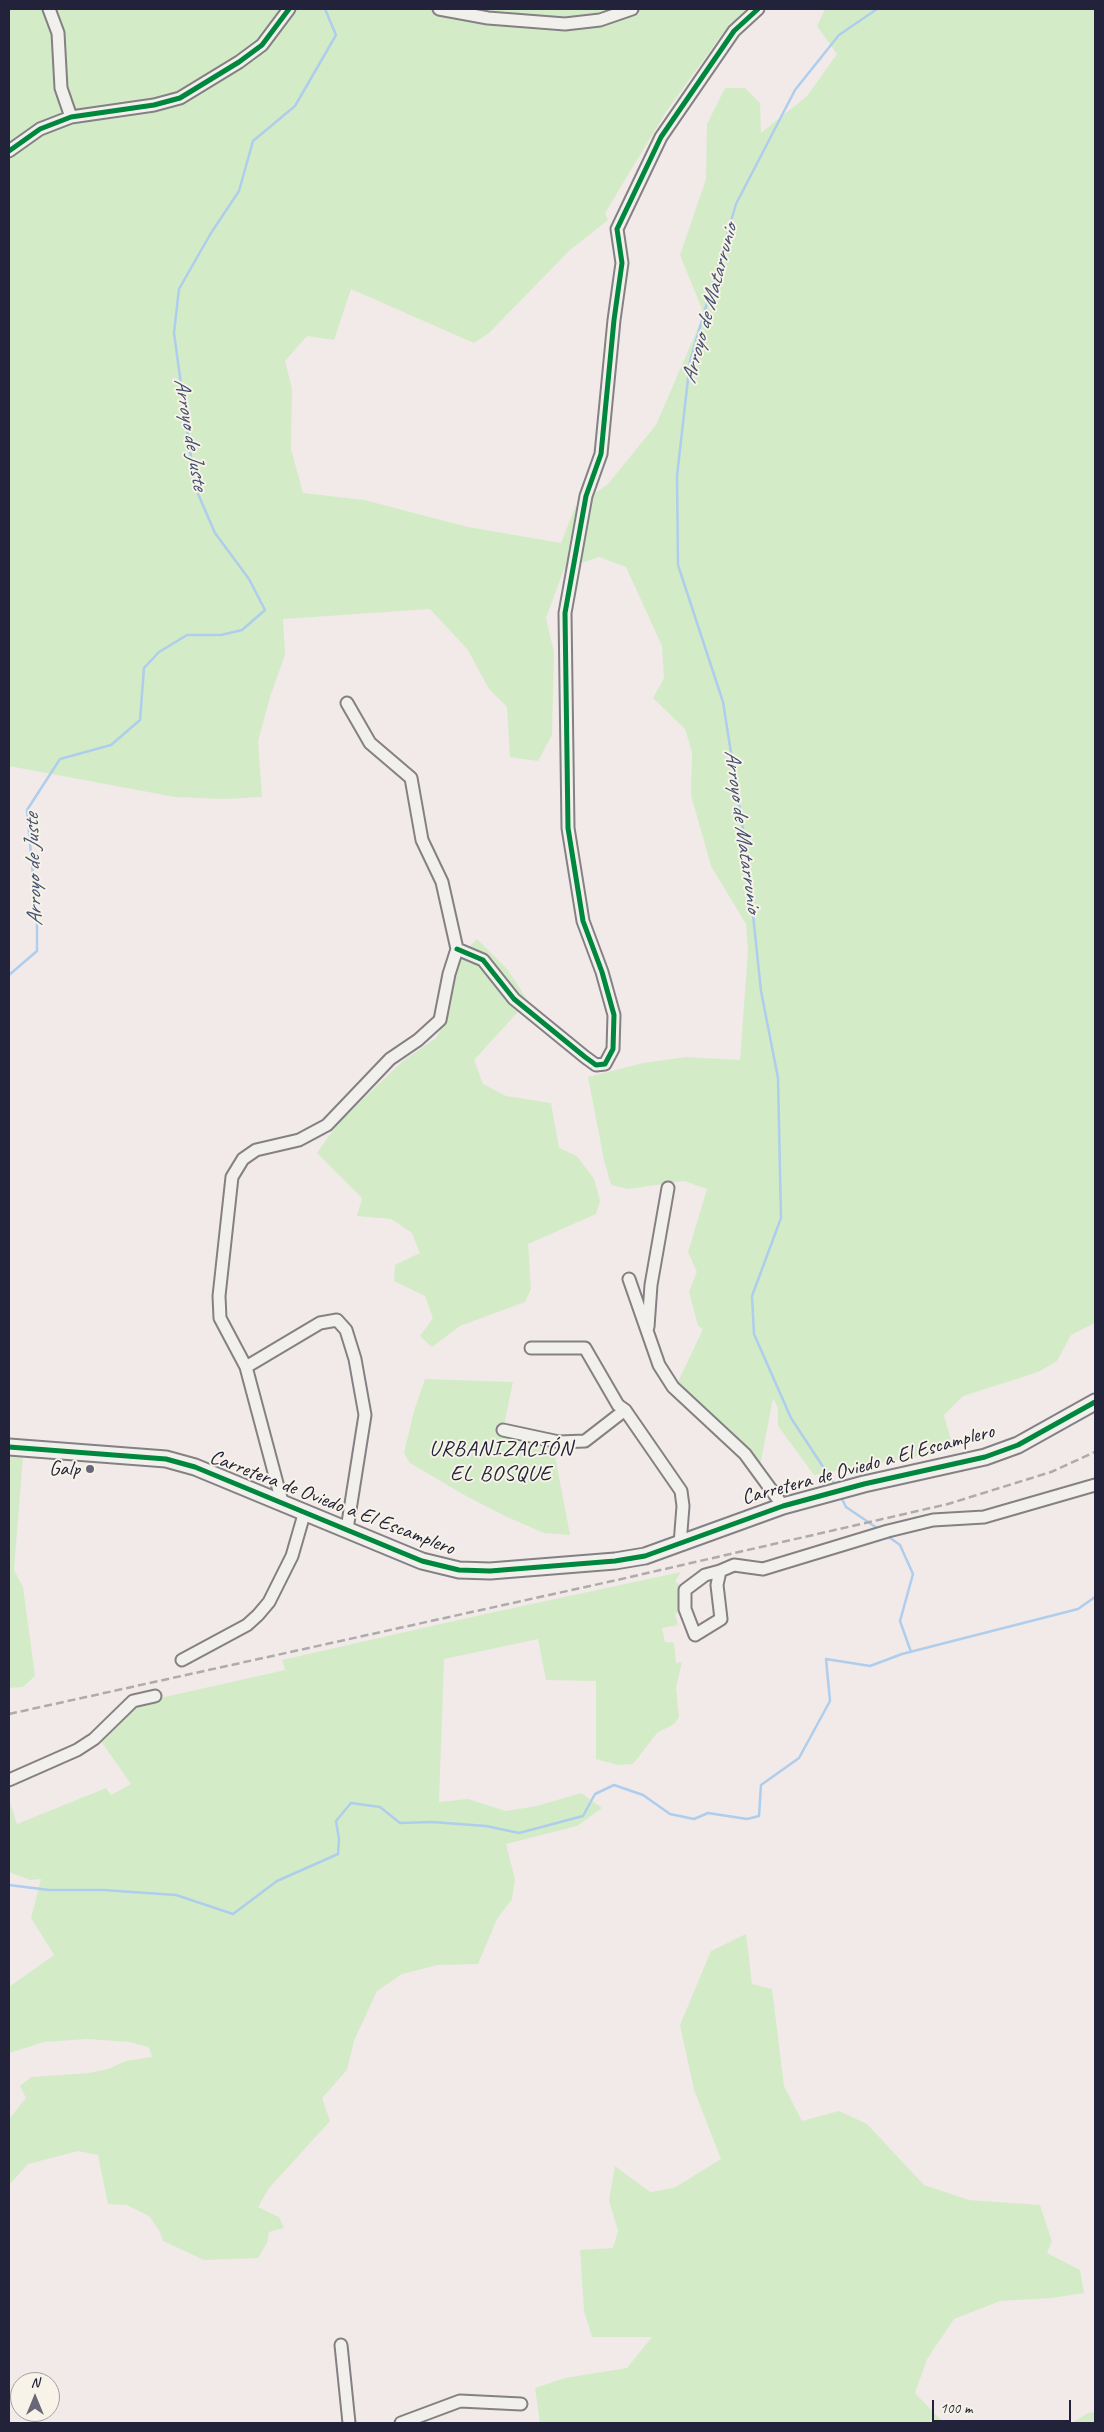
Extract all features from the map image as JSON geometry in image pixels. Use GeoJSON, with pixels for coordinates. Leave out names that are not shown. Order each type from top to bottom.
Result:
{"type":"FeatureCollection","features":[{"type":"Feature","properties":{"kind":"street"},"geometry":{"type":"LineString","coordinates":[[48,9],[58,33],[61,88],[71,117]]}},
{"type":"Feature","properties":{"kind":"street"},"geometry":{"type":"LineString","coordinates":[[9,151],[40,129],[71,117],[154,106],[180,98],[239,62],[262,45],[281,23],[289,9]]}},
{"type":"Feature","properties":{"kind":"street"},"geometry":{"type":"LineString","coordinates":[[439,9],[488,18],[565,24],[600,20],[632,9]]}},
{"type":"Feature","properties":{"kind":"street"},"geometry":{"type":"LineString","coordinates":[[457,949],[483,960],[514,998],[585,1058],[596,1065],[605,1064],[613,1049],[614,1015],[602,972],[583,921],[568,828],[564,613],[586,496],[601,454],[614,320],[622,263],[617,229],[661,137],[734,31],[758,9]]}},
{"type":"Feature","properties":{"kind":"street"},"geometry":{"type":"LineString","coordinates":[[282,1502],[246,1367],[220,1318],[219,1296],[232,1178],[243,1159],[256,1150],[299,1140],[327,1126],[390,1059],[418,1040],[440,1020],[449,974],[457,949],[442,882],[422,840],[411,778],[370,743],[347,703]]}},
{"type":"Feature","properties":{"kind":"street"},"geometry":{"type":"LineString","coordinates":[[648,1334],[651,1285],[668,1188]]}},
{"type":"Feature","properties":{"kind":"street"},"geometry":{"type":"LineString","coordinates":[[629,1279],[659,1365],[673,1386],[745,1454],[783,1506]]}},
{"type":"Feature","properties":{"kind":"street"},"geometry":{"type":"LineString","coordinates":[[246,1367],[320,1323],[337,1320],[346,1330],[355,1359],[365,1415],[346,1529]]}},
{"type":"Feature","properties":{"kind":"street"},"geometry":{"type":"LineString","coordinates":[[531,1348],[585,1348],[618,1405],[626,1410],[681,1491],[684,1506],[681,1518],[680,1544]]}},
{"type":"Feature","properties":{"kind":"street","name":"Carretera de Oviedo a El Escamplero"},"geometry":{"type":"LineString","coordinates":[[9,1447],[166,1459],[195,1467],[422,1561],[466,1570],[490,1571],[615,1561],[645,1556],[783,1506],[838,1490],[985,1457],[1018,1446],[1095,1402]]}},
{"type":"Feature","properties":{"kind":"street"},"geometry":{"type":"LineString","coordinates":[[503,1430],[558,1442],[585,1441],[626,1410]]}},
{"type":"Feature","properties":{"kind":"street"},"geometry":{"type":"LineString","coordinates":[[720,1571],[717,1585],[721,1619],[696,1634],[685,1609],[685,1590],[704,1575],[734,1565],[763,1569],[888,1531],[933,1520],[984,1517],[1095,1485]]}},
{"type":"Feature","properties":{"kind":"street"},"geometry":{"type":"LineString","coordinates":[[182,1660],[247,1625],[269,1602],[292,1556],[305,1511]]}},
{"type":"Feature","properties":{"kind":"street"},"geometry":{"type":"LineString","coordinates":[[9,1780],[77,1750],[94,1739],[133,1701],[155,1696]]}},
{"type":"Feature","properties":{"kind":"street"},"geometry":{"type":"LineString","coordinates":[[341,2345],[349,2423]]}},
{"type":"Feature","properties":{"kind":"street"},"geometry":{"type":"LineString","coordinates":[[400,2423],[460,2402],[521,2404]]}},
{"type":"Feature","properties":{"kind":"green space"},"geometry":{"type":"Polygon","coordinates":[[[9,9],[749,9],[723,33],[666,112],[605,213],[608,220],[570,250],[489,333],[474,343],[351,289],[334,340],[307,336],[285,361],[292,389],[291,449],[303,493],[364,500],[468,527],[561,543],[575,507],[608,484],[656,425],[704,314],[680,255],[706,179],[707,124],[725,88],[745,88],[760,103],[761,133],[807,96],[837,54],[817,26],[825,9],[1095,9],[1095,1323],[1071,1335],[1057,1361],[1038,1372],[963,1396],[944,1415],[952,1444],[940,1452],[814,1475],[778,1426],[778,1408],[773,1398],[760,1466],[748,1449],[726,1426],[702,1409],[677,1384],[703,1329],[698,1326],[689,1292],[697,1272],[688,1252],[707,1189],[684,1181],[628,1189],[611,1185],[604,1160],[588,1077],[643,1063],[686,1057],[740,1060],[748,951],[746,924],[711,866],[691,795],[692,752],[685,729],[653,698],[664,678],[662,646],[626,567],[599,557],[564,569],[546,618],[554,652],[552,735],[538,761],[510,757],[507,707],[489,689],[468,650],[430,609],[283,619],[285,655],[270,697],[258,741],[262,797],[224,799],[175,797],[9,766],[9,9]]]}},
{"type":"Feature","properties":{"kind":"green space"},"geometry":{"type":"Polygon","coordinates":[[[477,939],[508,970],[528,1001],[474,1060],[483,1084],[506,1096],[551,1103],[559,1148],[577,1156],[594,1179],[600,1201],[596,1214],[528,1244],[531,1289],[525,1302],[460,1326],[432,1347],[420,1336],[433,1318],[425,1296],[394,1281],[395,1265],[420,1253],[412,1233],[391,1219],[357,1216],[362,1198],[317,1153],[338,1123],[403,1061],[436,1038],[449,1014],[459,958],[477,939]]]}},
{"type":"Feature","properties":{"kind":"green space"},"geometry":{"type":"Polygon","coordinates":[[[425,1379],[513,1382],[503,1430],[552,1440],[570,1535],[544,1533],[505,1516],[466,1496],[410,1463],[404,1453],[414,1411],[425,1379]]]}},
{"type":"Feature","properties":{"kind":"green space"},"geometry":{"type":"Polygon","coordinates":[[[9,1456],[23,1457],[14,1570],[23,1587],[35,1676],[23,1687],[9,1688],[9,1456]]]}},
{"type":"Feature","properties":{"kind":"green space"},"geometry":{"type":"Polygon","coordinates":[[[681,1572],[675,1581],[683,1588],[681,1612],[675,1614],[678,1625],[662,1628],[665,1642],[674,1643],[676,1663],[682,1662],[676,1688],[679,1717],[674,1724],[657,1733],[633,1764],[618,1765],[596,1759],[596,1681],[546,1680],[538,1639],[444,1659],[439,1802],[468,1799],[506,1811],[537,1806],[581,1793],[602,1808],[577,1826],[506,1844],[515,1879],[512,1899],[497,1919],[478,1964],[438,1965],[402,1974],[377,1991],[354,2041],[347,2070],[322,2098],[330,2121],[269,2188],[258,2207],[279,2217],[284,2228],[269,2232],[267,2243],[258,2258],[204,2260],[163,2241],[159,2230],[149,2216],[127,2205],[108,2204],[98,2155],[78,2151],[28,2164],[9,2185],[9,2119],[26,2098],[20,2086],[31,2077],[89,2073],[108,2069],[126,2061],[152,2057],[149,2047],[129,2042],[87,2039],[44,2042],[9,2053],[9,1987],[54,1955],[31,1918],[41,1879],[30,1880],[9,1872],[9,1800],[17,1824],[106,1788],[111,1795],[131,1784],[100,1740],[138,1703],[285,1670],[282,1660],[681,1572]]]}},
{"type":"Feature","properties":{"kind":"green space"},"geometry":{"type":"Polygon","coordinates":[[[746,1934],[752,1984],[772,1989],[784,2086],[802,2121],[839,2111],[867,2124],[924,2185],[969,2200],[1040,2205],[1052,2241],[1047,2253],[1080,2270],[1084,2293],[1051,2298],[1000,2301],[954,2319],[927,2359],[915,2393],[944,2423],[540,2423],[535,2388],[565,2378],[627,2368],[652,2337],[592,2337],[584,2311],[580,2250],[613,2248],[618,2231],[609,2200],[615,2166],[650,2192],[674,2188],[721,2159],[694,2090],[680,2025],[711,1951],[746,1934]]]}},
{"type":"Feature","properties":{"kind":"green space"},"geometry":{"type":"Polygon","coordinates":[[[1095,2412],[1095,2423],[1072,2423],[1088,2413],[1095,2412]]]}},
{"type":"Feature","properties":{"kind":"waterway","name":"Arroyo de Juste"},"geometry":{"type":"LineString","coordinates":[[9,975],[37,951],[37,920],[27,810],[60,759],[111,745],[140,720],[144,668],[159,652],[187,635],[221,635],[242,630],[265,610],[249,579],[215,533],[195,487],[174,333],[179,289],[211,233],[239,191],[253,141],[295,106],[336,35],[325,9]]}},
{"type":"Feature","properties":{"kind":"waterway","name":"Arroyo de Matarrunio"},"geometry":{"type":"LineString","coordinates":[[835,1485],[791,1418],[754,1334],[752,1296],[781,1218],[778,1078],[761,991],[746,848],[723,702],[678,565],[677,476],[690,361],[736,204],[795,90],[839,35],[877,9]]}},
{"type":"Feature","properties":{"kind":"waterway","name":"Arroyo de Matarrunio"},"geometry":{"type":"LineString","coordinates":[[841,1497],[846,1507],[880,1530]]}},
{"type":"Feature","properties":{"kind":"waterway","name":"Arroyo de Matarrunio"},"geometry":{"type":"LineString","coordinates":[[886,1535],[900,1545],[913,1574],[900,1621],[911,1652]]}},
{"type":"Feature","properties":{"kind":"waterway"},"geometry":{"type":"LineString","coordinates":[[9,1885],[49,1890],[103,1890],[176,1895],[233,1914],[277,1881],[338,1854],[339,1839],[336,1821],[351,1803],[380,1807],[400,1823],[432,1822],[486,1826],[519,1833],[583,1816],[595,1794],[614,1785],[643,1795],[670,1814],[694,1819],[708,1813],[747,1819],[759,1816],[761,1785],[799,1758],[830,1701],[826,1659],[870,1666],[902,1654],[1078,1609],[1095,1597]]}},
{"type":"Feature","properties":{"kind":"railway"},"geometry":{"type":"LineString","coordinates":[[9,1714],[617,1580],[948,1504],[1051,1472],[1095,1452]]}},
{"type":"Feature","properties":{"kind":"cycle path"},"geometry":{"type":"LineString","coordinates":[[9,151],[40,129],[71,117],[154,105],[180,98],[239,62],[262,45],[289,9]]}},
{"type":"Feature","properties":{"kind":"cycle path"},"geometry":{"type":"LineString","coordinates":[[457,949],[483,960],[514,999],[596,1065],[605,1064],[613,1049],[614,1015],[602,972],[583,921],[568,828],[565,613],[586,496],[601,454],[614,320],[622,263],[617,229],[661,137],[734,31],[758,9]]}},
{"type":"Feature","properties":{"kind":"cycle path"},"geometry":{"type":"LineString","coordinates":[[9,1447],[166,1459],[195,1467],[422,1561],[459,1570],[490,1571],[615,1561],[645,1556],[783,1506],[864,1484],[985,1457],[1018,1445],[1095,1402]]}},
{"type":"Feature","properties":{"kind":"place","name":"Galp"},"geometry":{"type":"Point","coordinates":[90,1469]}},
{"type":"Feature","properties":{"kind":"district","name":"URBANIZACIÓN EL BOSQUE"},"geometry":{"type":"Point","coordinates":[501,1462]}}]}
